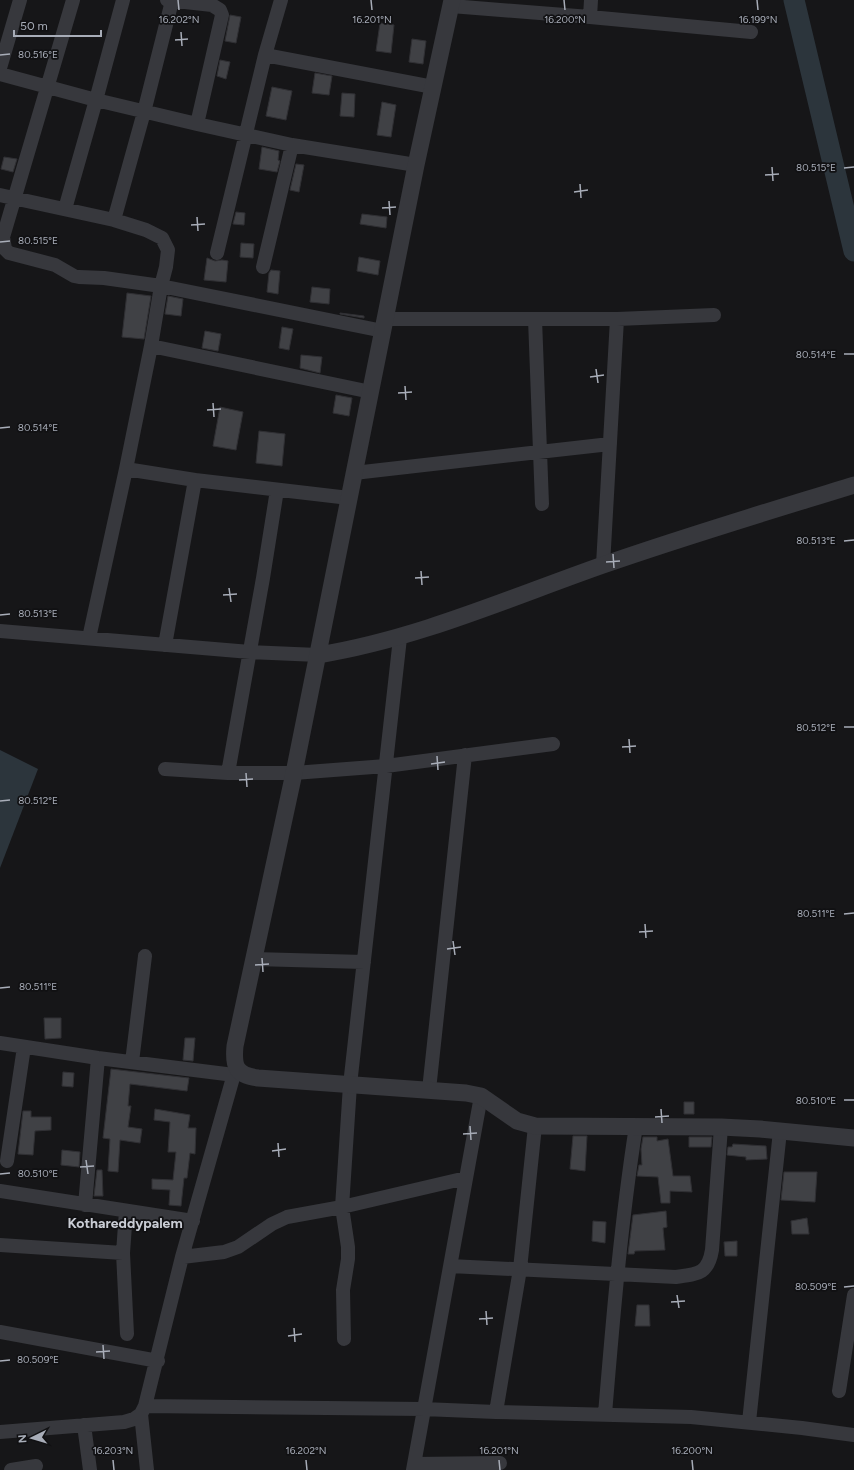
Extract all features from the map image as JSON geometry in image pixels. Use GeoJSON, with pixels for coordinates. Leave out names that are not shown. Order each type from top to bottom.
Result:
{"type":"FeatureCollection","features":[{"type":"Feature","properties":{"kind":"street"},"geometry":{"type":"LineString","coordinates":[[0,68],[20,0]]}},
{"type":"Feature","properties":{"kind":"street"},"geometry":{"type":"LineString","coordinates":[[73,0],[3,237],[2,246],[9,253],[55,265],[74,276],[104,278],[161,286],[384,325],[535,319],[714,315]]}},
{"type":"Feature","properties":{"kind":"street"},"geometry":{"type":"LineString","coordinates":[[65,209],[123,0]]}},
{"type":"Feature","properties":{"kind":"street"},"geometry":{"type":"LineString","coordinates":[[114,220],[144,112],[170,0],[216,7],[220,10],[222,15],[197,124]]}},
{"type":"Feature","properties":{"kind":"street"},"geometry":{"type":"LineString","coordinates":[[217,253],[265,55],[281,0]]}},
{"type":"Feature","properties":{"kind":"street"},"geometry":{"type":"LineString","coordinates":[[590,17],[591,0]]}},
{"type":"Feature","properties":{"kind":"street"},"geometry":{"type":"LineString","coordinates":[[146,1470],[143,1410],[158,1361],[182,1257],[235,1071],[235,1046],[294,773],[416,165],[452,3],[751,32]]}},
{"type":"Feature","properties":{"kind":"street"},"geometry":{"type":"LineString","coordinates":[[265,55],[433,87]]}},
{"type":"Feature","properties":{"kind":"street"},"geometry":{"type":"LineString","coordinates":[[0,74],[144,112],[292,145],[416,165]]}},
{"type":"Feature","properties":{"kind":"street"},"geometry":{"type":"LineString","coordinates":[[262,266],[292,145]]}},
{"type":"Feature","properties":{"kind":"street"},"geometry":{"type":"LineString","coordinates":[[0,195],[114,220],[146,230],[162,238],[168,250],[168,257],[161,286],[151,346],[126,469],[89,638]]}},
{"type":"Feature","properties":{"kind":"street"},"geometry":{"type":"LineString","coordinates":[[603,565],[617,318]]}},
{"type":"Feature","properties":{"kind":"street"},"geometry":{"type":"LineString","coordinates":[[535,319],[542,504]]}},
{"type":"Feature","properties":{"kind":"street"},"geometry":{"type":"LineString","coordinates":[[151,346],[371,392]]}},
{"type":"Feature","properties":{"kind":"street"},"geometry":{"type":"LineString","coordinates":[[354,473],[610,444]]}},
{"type":"Feature","properties":{"kind":"street"},"geometry":{"type":"LineString","coordinates":[[126,469],[195,480],[349,498]]}},
{"type":"Feature","properties":{"kind":"street"},"geometry":{"type":"LineString","coordinates":[[165,645],[195,480]]}},
{"type":"Feature","properties":{"kind":"street"},"geometry":{"type":"LineString","coordinates":[[0,631],[250,652],[318,655],[344,651],[400,638],[494,606],[603,565],[718,527],[854,485]]}},
{"type":"Feature","properties":{"kind":"street"},"geometry":{"type":"LineString","coordinates":[[228,773],[277,490]]}},
{"type":"Feature","properties":{"kind":"street"},"geometry":{"type":"LineString","coordinates":[[344,1339],[343,1290],[348,1259],[348,1247],[342,1207],[350,1085],[400,638]]}},
{"type":"Feature","properties":{"kind":"street"},"geometry":{"type":"LineString","coordinates":[[165,768],[228,773],[294,773],[386,766],[553,744]]}},
{"type":"Feature","properties":{"kind":"street"},"geometry":{"type":"LineString","coordinates":[[429,1090],[464,755]]}},
{"type":"Feature","properties":{"kind":"street"},"geometry":{"type":"LineString","coordinates":[[132,1062],[145,956]]}},
{"type":"Feature","properties":{"kind":"street"},"geometry":{"type":"LineString","coordinates":[[254,959],[364,962]]}},
{"type":"Feature","properties":{"kind":"street"},"geometry":{"type":"LineString","coordinates":[[0,1043],[98,1058],[235,1071],[248,1076],[466,1093],[481,1096],[517,1121],[535,1126],[721,1127],[854,1138]]}},
{"type":"Feature","properties":{"kind":"street"},"geometry":{"type":"LineString","coordinates":[[7,1161],[24,1047]]}},
{"type":"Feature","properties":{"kind":"street"},"geometry":{"type":"LineString","coordinates":[[85,1205],[98,1058]]}},
{"type":"Feature","properties":{"kind":"street"},"geometry":{"type":"LineString","coordinates":[[481,1096],[413,1467],[500,1463]]}},
{"type":"Feature","properties":{"kind":"street"},"geometry":{"type":"LineString","coordinates":[[496,1412],[520,1269],[535,1126]]}},
{"type":"Feature","properties":{"kind":"street"},"geometry":{"type":"LineString","coordinates":[[605,1414],[617,1275],[636,1126]]}},
{"type":"Feature","properties":{"kind":"street"},"geometry":{"type":"LineString","coordinates":[[450,1266],[676,1277],[690,1275],[706,1269],[710,1261],[712,1250],[721,1127]]}},
{"type":"Feature","properties":{"kind":"street"},"geometry":{"type":"LineString","coordinates":[[749,1422],[780,1131]]}},
{"type":"Feature","properties":{"kind":"street"},"geometry":{"type":"LineString","coordinates":[[182,1257],[224,1252],[238,1247],[272,1224],[287,1217],[342,1207],[466,1178]]}},
{"type":"Feature","properties":{"kind":"street"},"geometry":{"type":"LineString","coordinates":[[0,1191],[193,1221]]}},
{"type":"Feature","properties":{"kind":"street"},"geometry":{"type":"LineString","coordinates":[[126,1211],[123,1253],[127,1334]]}},
{"type":"Feature","properties":{"kind":"street"},"geometry":{"type":"LineString","coordinates":[[0,1245],[123,1253]]}},
{"type":"Feature","properties":{"kind":"street"},"geometry":{"type":"LineString","coordinates":[[839,1391],[854,1295]]}},
{"type":"Feature","properties":{"kind":"street"},"geometry":{"type":"LineString","coordinates":[[0,1332],[158,1361]]}},
{"type":"Feature","properties":{"kind":"street"},"geometry":{"type":"LineString","coordinates":[[0,1432],[124,1422],[134,1419],[143,1410],[423,1409],[690,1417],[749,1422],[854,1435]]}},
{"type":"Feature","properties":{"kind":"street"},"geometry":{"type":"LineString","coordinates":[[84,1425],[90,1470]]}},
{"type":"Feature","properties":{"kind":"street"},"geometry":{"type":"LineString","coordinates":[[11,1470],[36,1466]]}},
{"type":"Feature","properties":{"kind":"shaded area"},"geometry":{"type":"Polygon","coordinates":[[[0,750],[38,769],[0,868],[0,750]]]}},
{"type":"Feature","properties":{"kind":"building"},"geometry":{"type":"Polygon","coordinates":[[[230,15],[241,17],[236,43],[225,41],[230,15]]]}},
{"type":"Feature","properties":{"kind":"building"},"geometry":{"type":"Polygon","coordinates":[[[380,23],[394,25],[391,53],[376,51],[380,23]]]}},
{"type":"Feature","properties":{"kind":"building"},"geometry":{"type":"Polygon","coordinates":[[[412,39],[426,41],[423,64],[409,62],[412,39]]]}},
{"type":"Feature","properties":{"kind":"building"},"geometry":{"type":"Polygon","coordinates":[[[220,60],[230,62],[226,79],[217,76],[220,60]]]}},
{"type":"Feature","properties":{"kind":"building"},"geometry":{"type":"Polygon","coordinates":[[[315,73],[332,76],[329,95],[312,93],[315,73]]]}},
{"type":"Feature","properties":{"kind":"building"},"geometry":{"type":"Polygon","coordinates":[[[272,87],[292,91],[286,120],[266,116],[272,87]]]}},
{"type":"Feature","properties":{"kind":"building"},"geometry":{"type":"Polygon","coordinates":[[[342,93],[355,94],[354,117],[340,116],[342,93]]]}},
{"type":"Feature","properties":{"kind":"building"},"geometry":{"type":"Polygon","coordinates":[[[382,102],[396,105],[391,137],[377,135],[382,102]]]}},
{"type":"Feature","properties":{"kind":"building"},"geometry":{"type":"Polygon","coordinates":[[[262,147],[279,151],[278,160],[280,161],[277,172],[259,169],[262,147]]]}},
{"type":"Feature","properties":{"kind":"building"},"geometry":{"type":"Polygon","coordinates":[[[4,157],[17,159],[13,172],[1,169],[4,157]]]}},
{"type":"Feature","properties":{"kind":"building"},"geometry":{"type":"Polygon","coordinates":[[[296,164],[304,165],[299,192],[290,190],[296,164]]]}},
{"type":"Feature","properties":{"kind":"building"},"geometry":{"type":"Polygon","coordinates":[[[236,212],[245,213],[244,225],[233,224],[236,212]]]}},
{"type":"Feature","properties":{"kind":"building"},"geometry":{"type":"Polygon","coordinates":[[[362,214],[387,217],[386,228],[360,224],[362,214]]]}},
{"type":"Feature","properties":{"kind":"building"},"geometry":{"type":"Polygon","coordinates":[[[241,243],[254,244],[253,258],[240,257],[241,243]]]}},
{"type":"Feature","properties":{"kind":"building"},"geometry":{"type":"Polygon","coordinates":[[[359,257],[380,261],[378,275],[357,271],[359,257]]]}},
{"type":"Feature","properties":{"kind":"building"},"geometry":{"type":"Polygon","coordinates":[[[207,258],[215,261],[228,261],[226,282],[204,280],[207,258]]]}},
{"type":"Feature","properties":{"kind":"building"},"geometry":{"type":"Polygon","coordinates":[[[271,270],[280,271],[278,294],[267,292],[269,273],[271,270]]]}},
{"type":"Feature","properties":{"kind":"building"},"geometry":{"type":"Polygon","coordinates":[[[312,287],[330,289],[329,304],[310,302],[312,287]]]}},
{"type":"Feature","properties":{"kind":"building"},"geometry":{"type":"Polygon","coordinates":[[[127,293],[151,296],[144,339],[122,337],[127,293]]]}},
{"type":"Feature","properties":{"kind":"building"},"geometry":{"type":"Polygon","coordinates":[[[168,296],[183,299],[181,316],[165,314],[168,296]]]}},
{"type":"Feature","properties":{"kind":"building"},"geometry":{"type":"Polygon","coordinates":[[[340,314],[364,316],[364,318],[340,314]]]}},
{"type":"Feature","properties":{"kind":"building"},"geometry":{"type":"Polygon","coordinates":[[[282,327],[293,329],[289,350],[279,348],[282,327]]]}},
{"type":"Feature","properties":{"kind":"building"},"geometry":{"type":"Polygon","coordinates":[[[205,331],[221,334],[218,351],[202,348],[205,331]]]}},
{"type":"Feature","properties":{"kind":"building"},"geometry":{"type":"Polygon","coordinates":[[[301,355],[322,357],[320,373],[300,368],[301,355]]]}},
{"type":"Feature","properties":{"kind":"building"},"geometry":{"type":"Polygon","coordinates":[[[336,395],[352,398],[349,416],[333,413],[336,395]]]}},
{"type":"Feature","properties":{"kind":"building"},"geometry":{"type":"Polygon","coordinates":[[[220,407],[243,412],[236,450],[213,446],[220,407]]]}},
{"type":"Feature","properties":{"kind":"building"},"geometry":{"type":"Polygon","coordinates":[[[259,431],[285,434],[282,466],[256,463],[259,431]]]}},
{"type":"Feature","properties":{"kind":"building"},"geometry":{"type":"Polygon","coordinates":[[[44,1018],[61,1018],[61,1038],[45,1039],[44,1018]]]}},
{"type":"Feature","properties":{"kind":"building"},"geometry":{"type":"Polygon","coordinates":[[[185,1038],[195,1038],[193,1061],[183,1060],[185,1038]]]}},
{"type":"Feature","properties":{"kind":"building"},"geometry":{"type":"Polygon","coordinates":[[[111,1069],[189,1078],[187,1091],[130,1084],[128,1106],[131,1106],[128,1127],[142,1129],[140,1143],[120,1140],[118,1172],[108,1171],[110,1139],[103,1138],[111,1069]]]}},
{"type":"Feature","properties":{"kind":"building"},"geometry":{"type":"Polygon","coordinates":[[[63,1072],[74,1073],[73,1087],[62,1086],[63,1072]]]}},
{"type":"Feature","properties":{"kind":"building"},"geometry":{"type":"Polygon","coordinates":[[[684,1102],[694,1102],[694,1114],[684,1114],[684,1102]]]}},
{"type":"Feature","properties":{"kind":"building"},"geometry":{"type":"Polygon","coordinates":[[[155,1109],[190,1115],[188,1128],[196,1128],[195,1154],[190,1153],[187,1178],[184,1178],[181,1206],[169,1205],[170,1190],[152,1189],[152,1179],[173,1180],[176,1152],[168,1152],[170,1122],[154,1120],[155,1109]]]}},
{"type":"Feature","properties":{"kind":"building"},"geometry":{"type":"Polygon","coordinates":[[[23,1111],[31,1111],[31,1117],[51,1117],[51,1130],[35,1131],[33,1155],[18,1154],[23,1111]]]}},
{"type":"Feature","properties":{"kind":"building"},"geometry":{"type":"Polygon","coordinates":[[[573,1136],[587,1136],[585,1171],[570,1169],[573,1136]]]}},
{"type":"Feature","properties":{"kind":"building"},"geometry":{"type":"Polygon","coordinates":[[[643,1137],[657,1137],[657,1141],[668,1139],[673,1176],[690,1176],[692,1192],[670,1191],[670,1203],[661,1203],[658,1177],[637,1176],[639,1165],[642,1165],[641,1149],[643,1137]]]}},
{"type":"Feature","properties":{"kind":"building"},"geometry":{"type":"Polygon","coordinates":[[[689,1137],[712,1137],[711,1147],[689,1147],[689,1137]]]}},
{"type":"Feature","properties":{"kind":"building"},"geometry":{"type":"Polygon","coordinates":[[[733,1144],[766,1146],[767,1159],[746,1160],[746,1157],[727,1155],[728,1147],[732,1147],[733,1144]]]}},
{"type":"Feature","properties":{"kind":"building"},"geometry":{"type":"Polygon","coordinates":[[[62,1150],[80,1152],[79,1167],[61,1165],[62,1150]]]}},
{"type":"Feature","properties":{"kind":"building"},"geometry":{"type":"Polygon","coordinates":[[[97,1170],[102,1170],[103,1196],[94,1196],[97,1170]]]}},
{"type":"Feature","properties":{"kind":"building"},"geometry":{"type":"Polygon","coordinates":[[[784,1172],[817,1172],[815,1202],[781,1200],[784,1172]]]}},
{"type":"Feature","properties":{"kind":"building"},"geometry":{"type":"Polygon","coordinates":[[[666,1211],[667,1227],[663,1228],[665,1250],[635,1251],[634,1254],[628,1254],[633,1215],[666,1211]]]}},
{"type":"Feature","properties":{"kind":"building"},"geometry":{"type":"Polygon","coordinates":[[[807,1218],[809,1234],[792,1234],[791,1221],[807,1218]]]}},
{"type":"Feature","properties":{"kind":"building"},"geometry":{"type":"Polygon","coordinates":[[[593,1221],[606,1222],[605,1243],[592,1241],[593,1221]]]}},
{"type":"Feature","properties":{"kind":"building"},"geometry":{"type":"Polygon","coordinates":[[[737,1241],[737,1256],[725,1256],[724,1242],[737,1241]]]}},
{"type":"Feature","properties":{"kind":"building"},"geometry":{"type":"Polygon","coordinates":[[[637,1305],[649,1305],[650,1326],[635,1326],[637,1305]]]}},
{"type":"Feature","properties":{"kind":"waterway"},"geometry":{"type":"LineString","coordinates":[[794,0],[854,251]]}},
{"type":"Feature","properties":{"kind":"district","name":"Kothareddypalem"},"geometry":{"type":"Point","coordinates":[125,1223]}}]}
